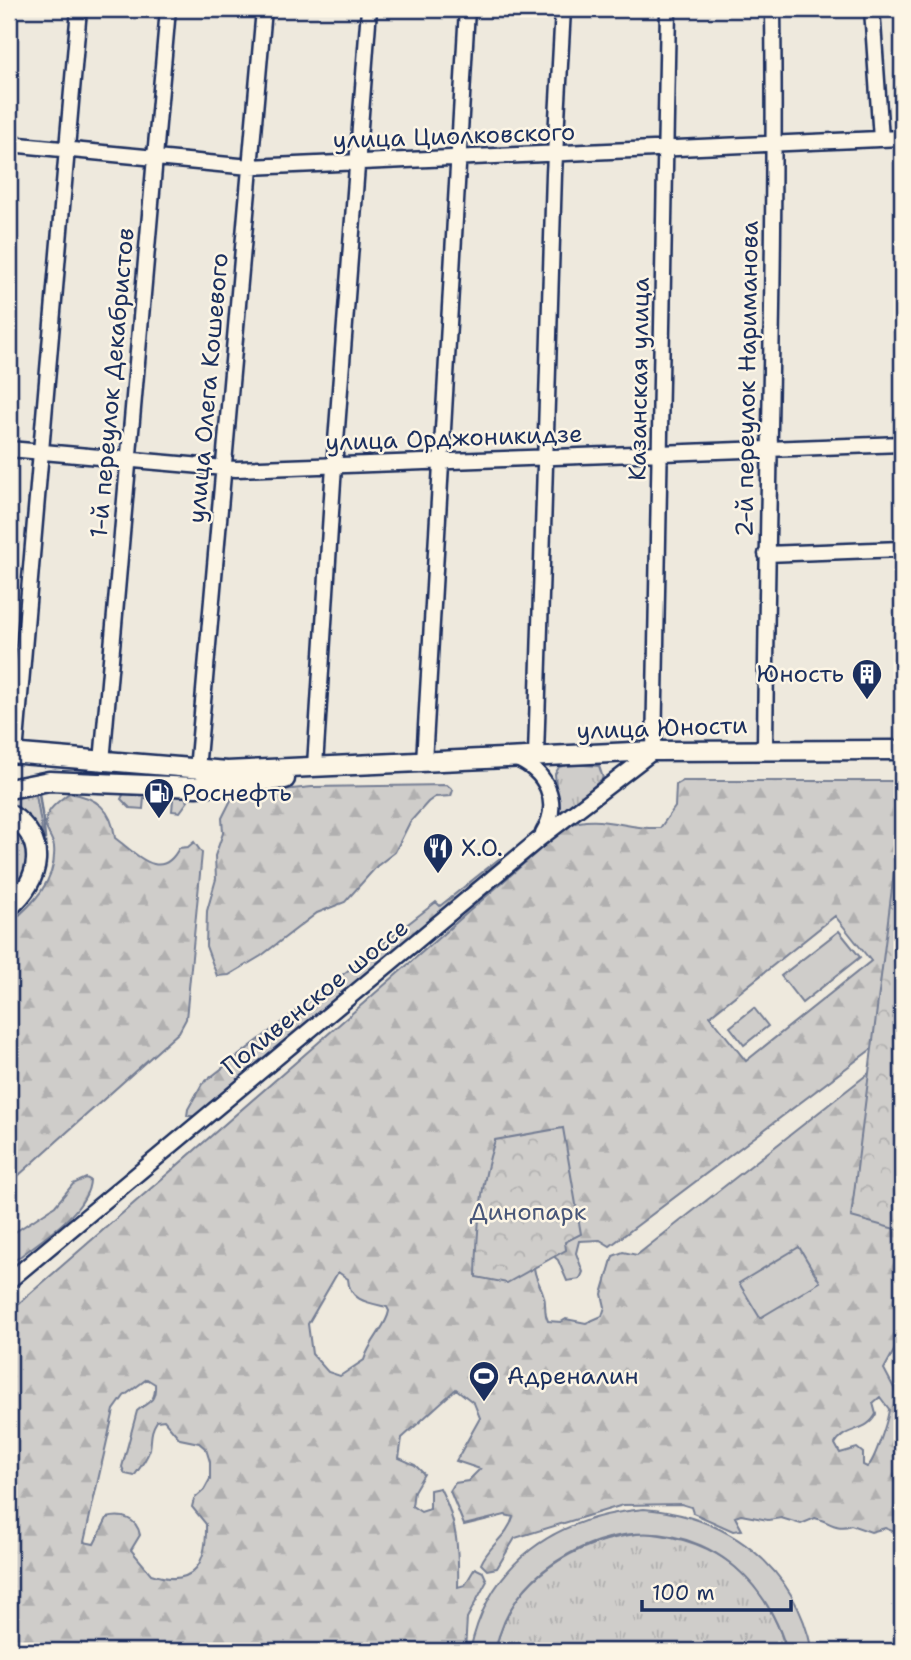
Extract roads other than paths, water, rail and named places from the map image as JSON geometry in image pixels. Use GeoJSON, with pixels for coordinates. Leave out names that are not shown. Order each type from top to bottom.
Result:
{"type":"FeatureCollection","features":[{"type":"Feature","properties":{"kind":"main road","name":"улица Юности"},"geometry":{"type":"LineString","coordinates":[[11,756],[197,770],[654,751],[902,750]]}},
{"type":"Feature","properties":{"kind":"main road","name":"улица Юности"},"geometry":{"type":"LineString","coordinates":[[9,789],[49,781],[81,780],[196,787],[424,762]]}},
{"type":"Feature","properties":{"kind":"main road"},"geometry":{"type":"LineString","coordinates":[[9,814],[28,831],[36,862],[30,885],[9,907]]}},
{"type":"Feature","properties":{"kind":"street"},"geometry":{"type":"LineString","coordinates":[[11,756],[43,452],[79,9]]}},
{"type":"Feature","properties":{"kind":"street","name":"1-й переулок Декабристов"},"geometry":{"type":"LineString","coordinates":[[102,762],[168,9]]}},
{"type":"Feature","properties":{"kind":"street","name":"улица Олега Кошевого"},"geometry":{"type":"LineString","coordinates":[[197,770],[264,9]]}},
{"type":"Feature","properties":{"kind":"street"},"geometry":{"type":"LineString","coordinates":[[315,766],[334,466],[369,9]]}},
{"type":"Feature","properties":{"kind":"street"},"geometry":{"type":"LineString","coordinates":[[424,762],[467,9]]}},
{"type":"Feature","properties":{"kind":"street"},"geometry":{"type":"LineString","coordinates":[[536,756],[555,154],[563,9]]}},
{"type":"Feature","properties":{"kind":"street","name":"Казанская улица"},"geometry":{"type":"LineString","coordinates":[[654,751],[668,9]]}},
{"type":"Feature","properties":{"kind":"street","name":"2-й переулок Нариманова"},"geometry":{"type":"LineString","coordinates":[[765,750],[766,554],[775,144],[772,9]]}},
{"type":"Feature","properties":{"kind":"street"},"geometry":{"type":"LineString","coordinates":[[873,9],[881,139]]}},
{"type":"Feature","properties":{"kind":"street","name":"улица Циолковского"},"geometry":{"type":"LineString","coordinates":[[9,144],[250,167],[902,138]]}},
{"type":"Feature","properties":{"kind":"street","name":"улица Орджоникидзе"},"geometry":{"type":"LineString","coordinates":[[9,449],[224,468],[902,444]]}},
{"type":"Feature","properties":{"kind":"street"},"geometry":{"type":"LineString","coordinates":[[766,554],[902,549]]}},
{"type":"Feature","properties":{"kind":"street","name":"Поливенское шоссе"},"geometry":{"type":"LineString","coordinates":[[9,1282],[538,840],[654,751]]}},
{"type":"Feature","properties":{"kind":"street"},"geometry":{"type":"LineString","coordinates":[[513,758],[534,768],[548,786],[551,797],[550,820],[538,840]]}},
{"type":"Feature","properties":{"kind":"waterway"},"geometry":{"type":"LineString","coordinates":[[26,902],[35,889],[45,864],[45,836],[39,793]]}},
{"type":"Feature","properties":{"kind":"place","name":"Юность"},"geometry":{"type":"Point","coordinates":[867,701]}},
{"type":"Feature","properties":{"kind":"place","name":"Роснефть"},"geometry":{"type":"Point","coordinates":[159,820]}},
{"type":"Feature","properties":{"kind":"place","name":"Х.О."},"geometry":{"type":"Point","coordinates":[438,875]}},
{"type":"Feature","properties":{"kind":"place","name":"Адреналин"},"geometry":{"type":"Point","coordinates":[484,1403]}},
{"type":"Feature","properties":{"kind":"park label","name":"Динопарк"},"geometry":{"type":"Point","coordinates":[528,1212]}}]}
